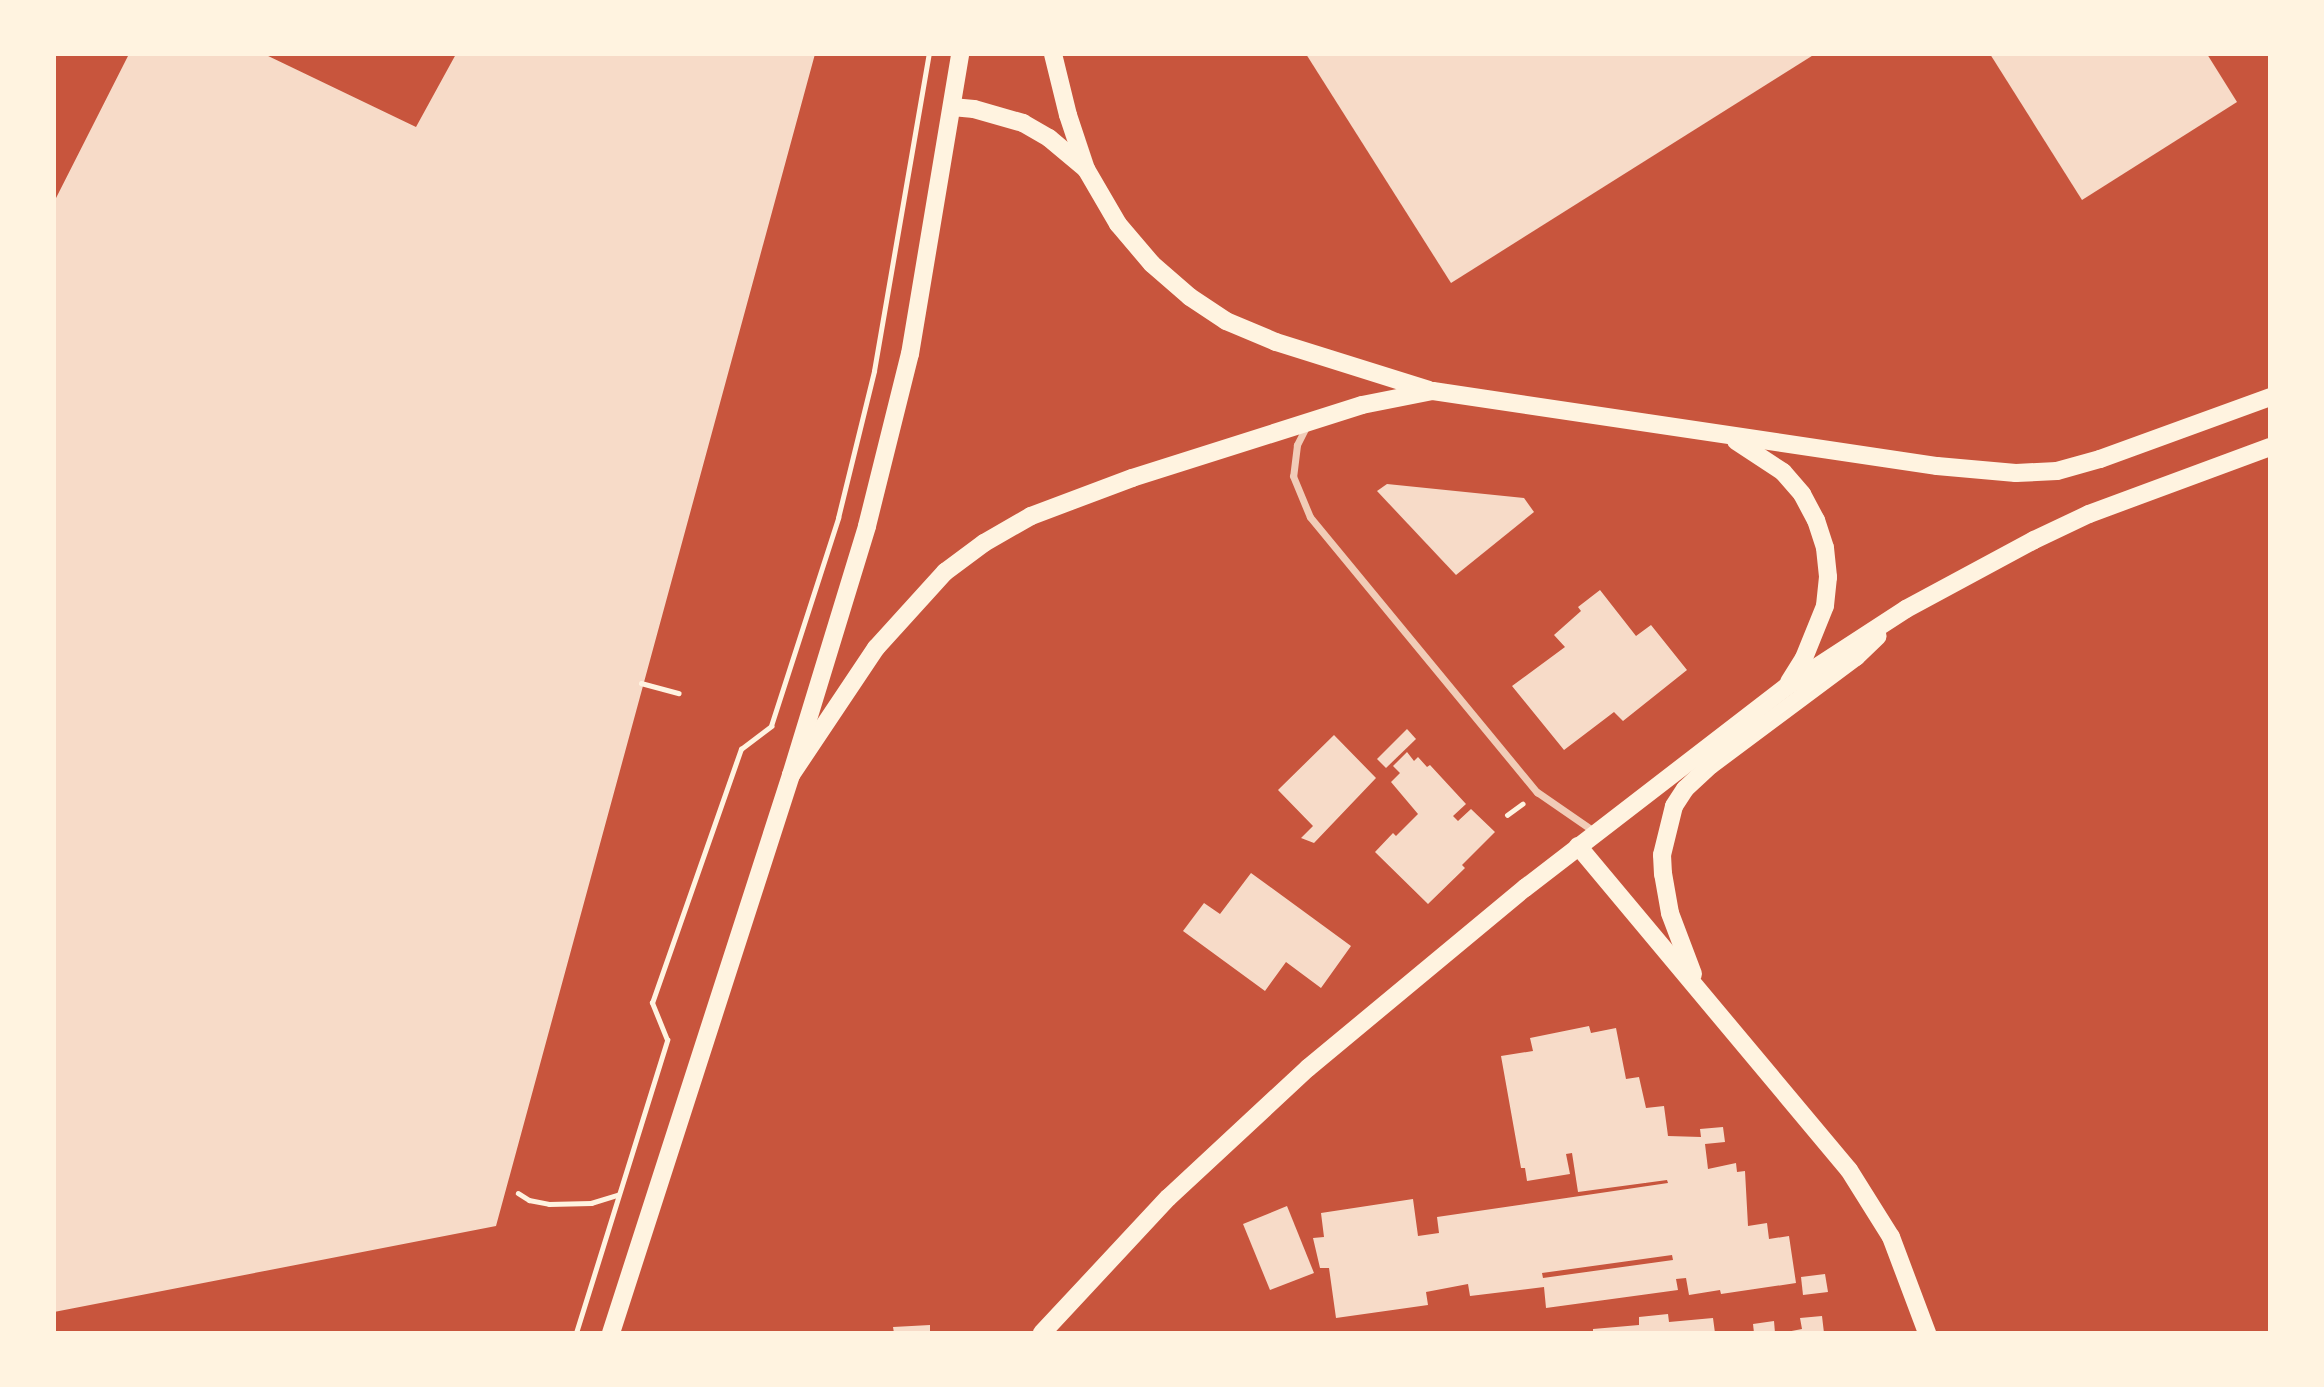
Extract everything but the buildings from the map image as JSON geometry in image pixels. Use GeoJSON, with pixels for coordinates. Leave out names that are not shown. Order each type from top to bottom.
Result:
{"type":"FeatureCollection","features":[{"type":"Feature","properties":{"kind":"main road"},"geometry":{"type":"LineString","coordinates":[[611,1333],[791,775],[867,526],[910,354],[960,54]]}},
{"type":"Feature","properties":{"kind":"main road"},"geometry":{"type":"LineString","coordinates":[[1053,54],[1068,115],[1086,169],[1118,224],[1153,264],[1190,297],[1226,321],[1289,347],[1433,391],[1937,466],[2016,474],[2057,471],[2100,459],[2270,397]]}},
{"type":"Feature","properties":{"kind":"main road"},"geometry":{"type":"LineString","coordinates":[[952,107],[974,109],[1023,123],[1049,138],[1086,169]]}},
{"type":"Feature","properties":{"kind":"main road"},"geometry":{"type":"LineString","coordinates":[[791,775],[876,648],[945,572],[984,543],[1031,516],[1069,501],[1309,419],[1433,391]]}},
{"type":"Feature","properties":{"kind":"main road"},"geometry":{"type":"LineString","coordinates":[[1724,434],[1759,454],[1783,472],[1802,495],[1816,520],[1825,548],[1828,577],[1825,606],[1804,658],[1786,687]]}},
{"type":"Feature","properties":{"kind":"main road"},"geometry":{"type":"LineString","coordinates":[[1042,1333],[1168,1198],[1308,1068],[1595,832],[1786,687],[1906,609],[2001,557],[2089,514],[2270,447]]}},
{"type":"Feature","properties":{"kind":"main road"},"geometry":{"type":"LineString","coordinates":[[1698,987],[1670,913],[1663,874],[1662,855],[1674,806],[1685,789],[1711,765],[1856,657],[1906,609]]}},
{"type":"Feature","properties":{"kind":"main road"},"geometry":{"type":"LineString","coordinates":[[1578,846],[1849,1170],[1873,1204],[1907,1275],[1927,1333]]}},
{"type":"Feature","properties":{"kind":"street"},"geometry":{"type":"LineString","coordinates":[[1309,419],[1297,445],[1293,476],[1310,517],[1537,792],[1595,832]]}},
{"type":"Feature","properties":{"kind":"path"},"geometry":{"type":"LineString","coordinates":[[576,1333],[667,1040],[652,1003],[741,748],[771,726],[838,517],[874,371],[929,54]]}},
{"type":"Feature","properties":{"kind":"path"},"geometry":{"type":"LineString","coordinates":[[641,683],[678,694]]}},
{"type":"Feature","properties":{"kind":"path"},"geometry":{"type":"LineString","coordinates":[[518,1193],[529,1200],[549,1204],[591,1203],[619,1194]]}}]}
